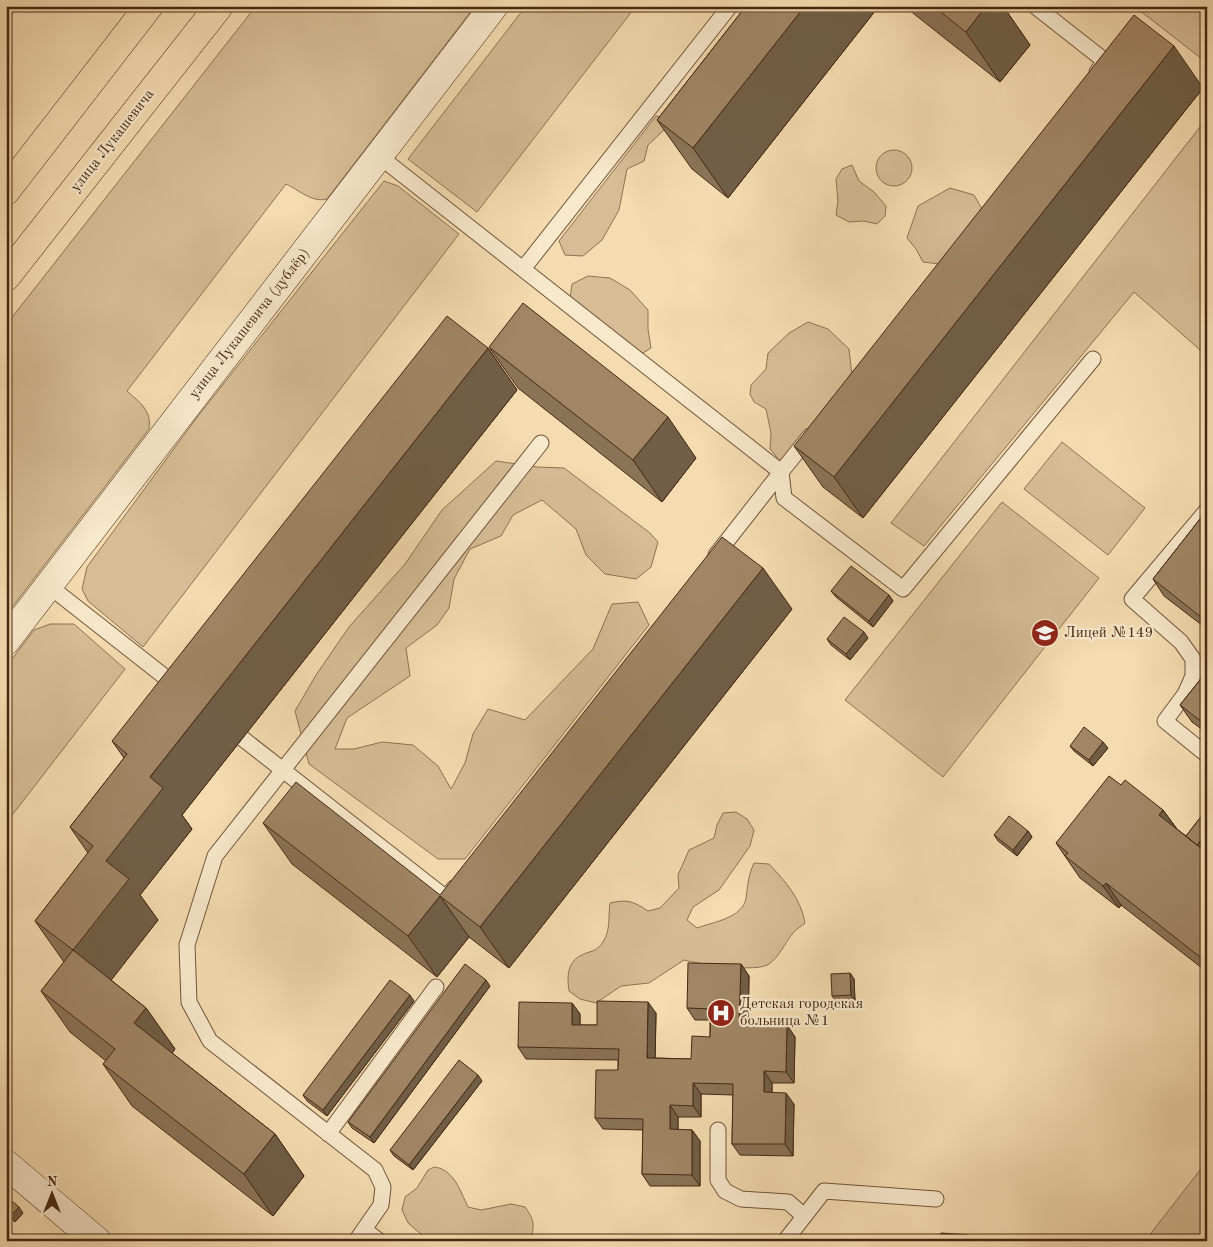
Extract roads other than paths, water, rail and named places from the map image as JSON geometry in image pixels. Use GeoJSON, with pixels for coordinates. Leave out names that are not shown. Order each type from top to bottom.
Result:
{"type":"FeatureCollection","features":[{"type":"Feature","properties":{"kind":"main road"},"geometry":{"type":"LineString","coordinates":[[6,191],[149,6]]}},
{"type":"Feature","properties":{"kind":"main road","name":"улица Лукашевича"},"geometry":{"type":"LineString","coordinates":[[6,276],[219,6]]}},
{"type":"Feature","properties":{"kind":"street","name":"улица Лукашевича (дублёр)"},"geometry":{"type":"LineString","coordinates":[[6,641],[494,6]]}},
{"type":"Feature","properties":{"kind":"street"},"geometry":{"type":"LineString","coordinates":[[9,1171],[83,1236]]}},
{"type":"Feature","properties":{"kind":"lane"},"geometry":{"type":"LineString","coordinates":[[523,269],[730,6]]}},
{"type":"Feature","properties":{"kind":"lane"},"geometry":{"type":"LineString","coordinates":[[1035,6],[1105,61],[1087,84]]}},
{"type":"Feature","properties":{"kind":"lane"},"geometry":{"type":"LineString","coordinates":[[379,156],[781,472],[784,498],[903,589],[1093,359]]}},
{"type":"Feature","properties":{"kind":"lane"},"geometry":{"type":"LineString","coordinates":[[710,563],[817,426]]}},
{"type":"Feature","properties":{"kind":"lane"},"geometry":{"type":"LineString","coordinates":[[379,1241],[361,1235],[381,1205],[383,1187],[375,1170],[210,1041],[190,1002],[187,945],[215,856],[541,443]]}},
{"type":"Feature","properties":{"kind":"lane"},"geometry":{"type":"LineString","coordinates":[[1207,510],[1132,599],[1182,642],[1193,659],[1193,676],[1185,694],[1165,721],[1207,755]]}},
{"type":"Feature","properties":{"kind":"lane"},"geometry":{"type":"LineString","coordinates":[[49,586],[187,695]]}},
{"type":"Feature","properties":{"kind":"lane"},"geometry":{"type":"LineString","coordinates":[[242,738],[446,898],[464,874]]}},
{"type":"Feature","properties":{"kind":"lane"},"geometry":{"type":"LineString","coordinates":[[328,1134],[436,987]]}},
{"type":"Feature","properties":{"kind":"lane"},"geometry":{"type":"LineString","coordinates":[[718,1130],[718,1180],[725,1191],[741,1199],[788,1202],[804,1216]]}},
{"type":"Feature","properties":{"kind":"lane"},"geometry":{"type":"LineString","coordinates":[[785,1241],[824,1191],[936,1199]]}},
{"type":"Feature","properties":{"kind":"place","name":"Лицей №149"},"geometry":{"type":"Point","coordinates":[1045,633]}},
{"type":"Feature","properties":{"kind":"place","name":"Детская городская больница №1"},"geometry":{"type":"Point","coordinates":[721,1013]}}]}
